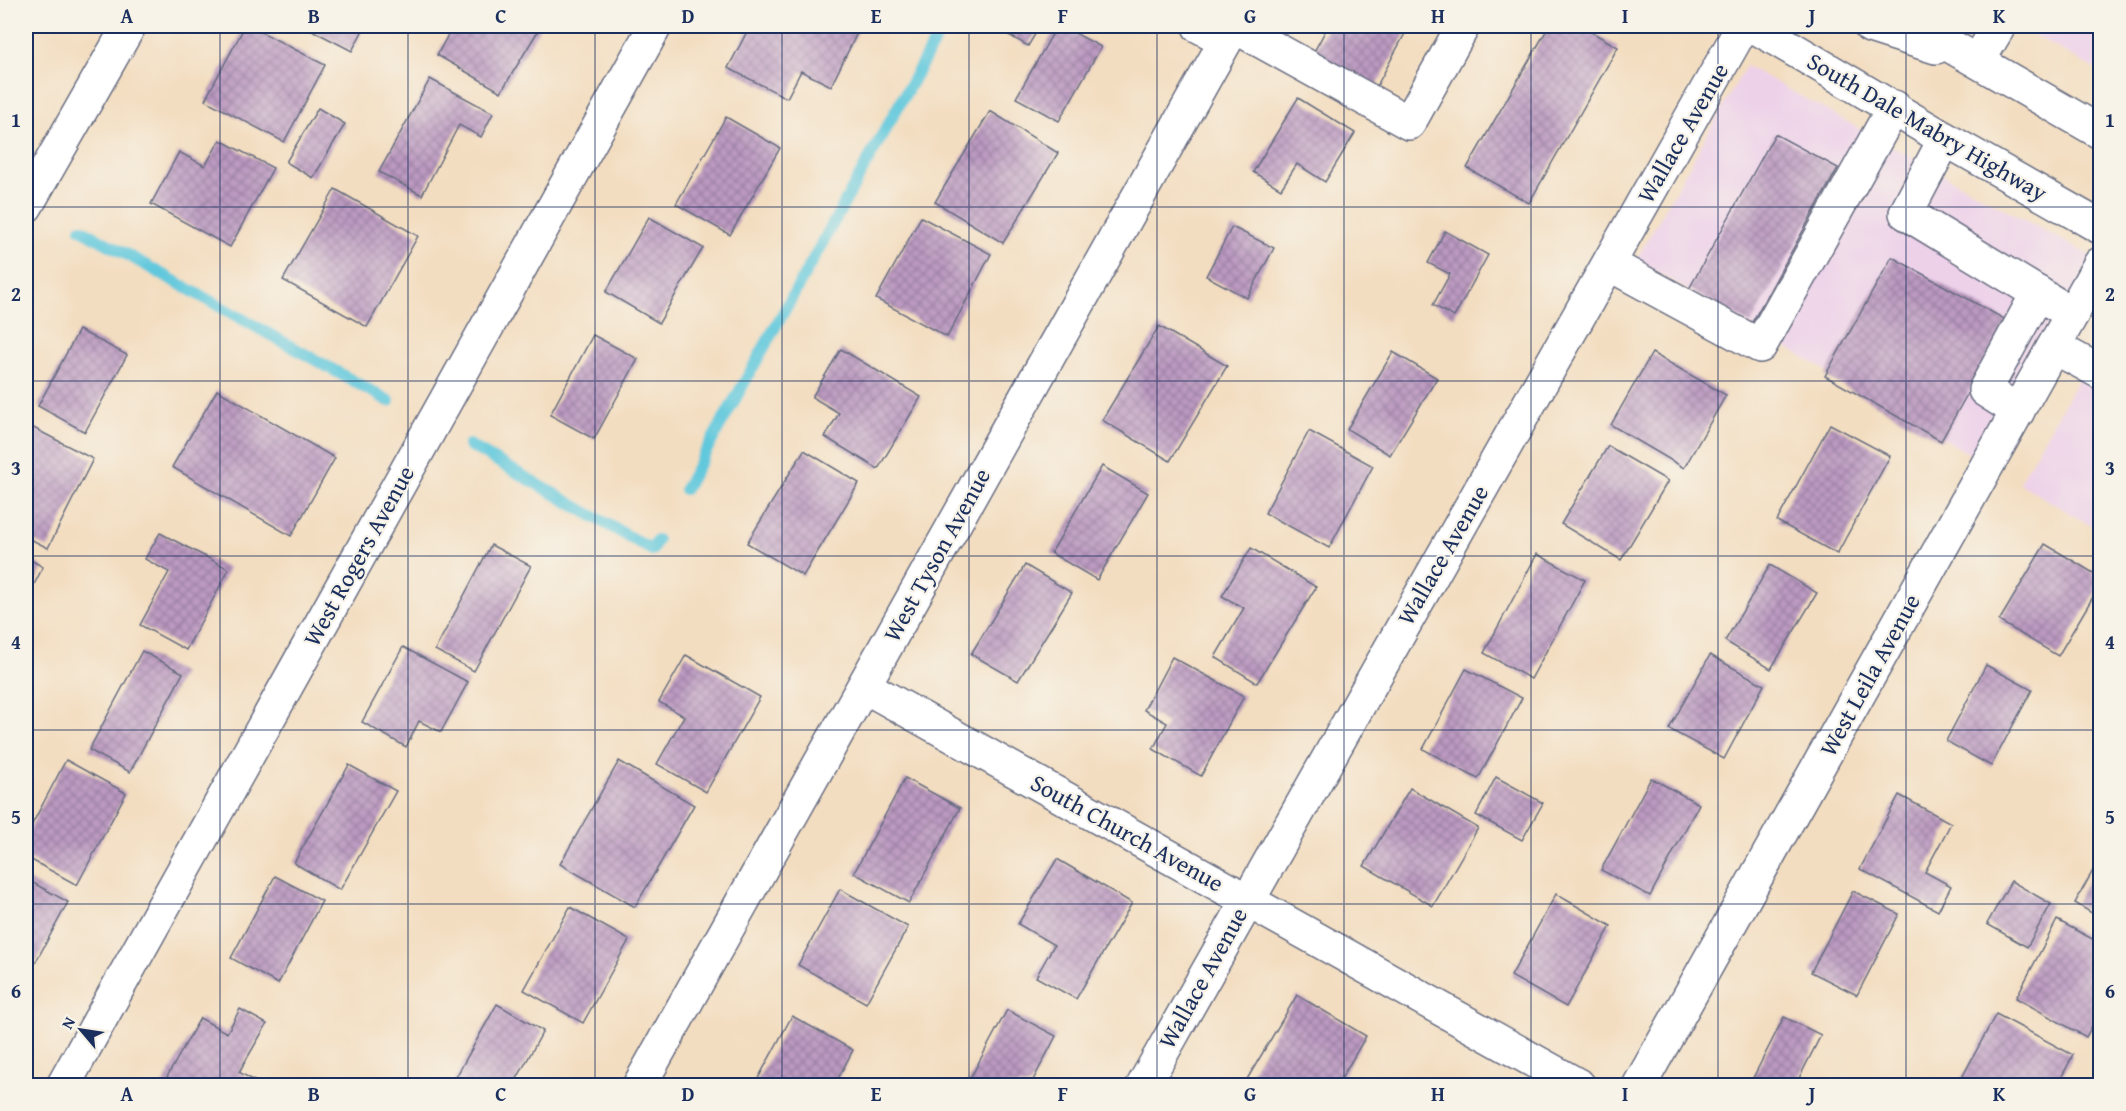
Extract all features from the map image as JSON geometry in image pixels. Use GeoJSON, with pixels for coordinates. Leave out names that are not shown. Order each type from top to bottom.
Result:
{"type":"FeatureCollection","features":[{"type":"Feature","properties":{"kind":"street"},"geometry":{"type":"LineString","coordinates":[[26,206],[129,26]]}},
{"type":"Feature","properties":{"kind":"street","name":"West Rogers Avenue"},"geometry":{"type":"LineString","coordinates":[[63,1086],[656,26]]}},
{"type":"Feature","properties":{"kind":"street"},"geometry":{"type":"LineString","coordinates":[[1223,29],[1409,123],[1463,26]]}},
{"type":"Feature","properties":{"kind":"street","name":"Wallace Avenue"},"geometry":{"type":"LineString","coordinates":[[1143,1086],[1743,26]]}},
{"type":"Feature","properties":{"kind":"street","name":"South Dale Mabry Highway"},"geometry":{"type":"LineString","coordinates":[[1754,26],[2100,227]]}},
{"type":"Feature","properties":{"kind":"street"},"geometry":{"type":"LineString","coordinates":[[1870,26],[1978,61]]}},
{"type":"Feature","properties":{"kind":"street"},"geometry":{"type":"LineString","coordinates":[[1916,26],[2100,132]]}},
{"type":"Feature","properties":{"kind":"street"},"geometry":{"type":"LineString","coordinates":[[1978,61],[1999,26]]}},
{"type":"Feature","properties":{"kind":"street","name":"West Tyson Avenue"},"geometry":{"type":"LineString","coordinates":[[639,1086],[864,686],[1223,29]]}},
{"type":"Feature","properties":{"kind":"street"},"geometry":{"type":"LineString","coordinates":[[1609,264],[1760,346],[1894,107]]}},
{"type":"Feature","properties":{"kind":"street"},"geometry":{"type":"LineString","coordinates":[[1945,139],[1906,213],[2072,314]]}},
{"type":"Feature","properties":{"kind":"street","name":"West Leila Avenue"},"geometry":{"type":"LineString","coordinates":[[1639,1086],[2100,264]]}},
{"type":"Feature","properties":{"kind":"street"},"geometry":{"type":"LineString","coordinates":[[2018,411],[1985,390],[2038,293]]}},
{"type":"Feature","properties":{"kind":"street"},"geometry":{"type":"LineString","coordinates":[[2054,346],[2100,372]]}},
{"type":"Feature","properties":{"kind":"street","name":"South Church Avenue"},"geometry":{"type":"LineString","coordinates":[[864,686],[1579,1086]]}},
{"type":"Feature","properties":{"kind":"shaded area"},"geometry":{"type":"Polygon","coordinates":[[[2018,26],[2100,26],[2100,72],[2018,26]]]}},
{"type":"Feature","properties":{"kind":"shaded area"},"geometry":{"type":"Polygon","coordinates":[[[1746,66],[2096,259],[1980,460],[1636,260],[1746,66]]]}},
{"type":"Feature","properties":{"kind":"shaded area"},"geometry":{"type":"Polygon","coordinates":[[[2100,341],[2100,531],[2019,483],[2100,341]]]}},
{"type":"Feature","properties":{"kind":"building"},"geometry":{"type":"Polygon","coordinates":[[[245,26],[250,26],[325,65],[284,142],[205,100],[245,26]]]}},
{"type":"Feature","properties":{"kind":"building"},"geometry":{"type":"Polygon","coordinates":[[[304,26],[365,26],[352,51],[304,26]]]}},
{"type":"Feature","properties":{"kind":"building"},"geometry":{"type":"Polygon","coordinates":[[[453,26],[541,26],[501,92],[437,55],[453,26]]]}},
{"type":"Feature","properties":{"kind":"building"},"geometry":{"type":"Polygon","coordinates":[[[750,26],[847,26],[858,31],[831,86],[801,71],[787,98],[728,68],[750,26]]]}},
{"type":"Feature","properties":{"kind":"building"},"geometry":{"type":"Polygon","coordinates":[[[993,26],[1040,26],[1028,46],[993,26]]]}},
{"type":"Feature","properties":{"kind":"building"},"geometry":{"type":"Polygon","coordinates":[[[1057,26],[1062,26],[1101,47],[1059,121],[1016,98],[1057,26]]]}},
{"type":"Feature","properties":{"kind":"building"},"geometry":{"type":"Polygon","coordinates":[[[1328,26],[1409,26],[1372,95],[1309,61],[1328,26]]]}},
{"type":"Feature","properties":{"kind":"building"},"geometry":{"type":"Polygon","coordinates":[[[1549,26],[1581,26],[1618,47],[1529,203],[1467,168],[1549,26]]]}},
{"type":"Feature","properties":{"kind":"building"},"geometry":{"type":"Polygon","coordinates":[[[430,79],[493,113],[481,137],[459,125],[422,195],[379,172],[430,79]]]}},
{"type":"Feature","properties":{"kind":"building"},"geometry":{"type":"Polygon","coordinates":[[[1298,98],[1355,133],[1325,182],[1297,164],[1281,189],[1253,172],[1298,98]]]}},
{"type":"Feature","properties":{"kind":"building"},"geometry":{"type":"Polygon","coordinates":[[[318,108],[345,124],[313,178],[286,162],[318,108]]]}},
{"type":"Feature","properties":{"kind":"building"},"geometry":{"type":"Polygon","coordinates":[[[990,111],[1058,153],[1003,243],[935,202],[990,111]]]}},
{"type":"Feature","properties":{"kind":"building"},"geometry":{"type":"Polygon","coordinates":[[[726,117],[780,148],[730,235],[676,204],[726,117]]]}},
{"type":"Feature","properties":{"kind":"building"},"geometry":{"type":"Polygon","coordinates":[[[1775,134],[1838,168],[1751,324],[1689,289],[1775,134]]]}},
{"type":"Feature","properties":{"kind":"building"},"geometry":{"type":"Polygon","coordinates":[[[220,140],[273,168],[230,247],[151,204],[179,152],[205,166],[220,140]]]}},
{"type":"Feature","properties":{"kind":"building"},"geometry":{"type":"Polygon","coordinates":[[[335,189],[418,236],[367,327],[283,280],[335,189]]]}},
{"type":"Feature","properties":{"kind":"building"},"geometry":{"type":"Polygon","coordinates":[[[649,217],[703,248],[659,323],[606,292],[649,217]]]}},
{"type":"Feature","properties":{"kind":"building"},"geometry":{"type":"Polygon","coordinates":[[[921,217],[991,254],[947,337],[876,299],[921,217]]]}},
{"type":"Feature","properties":{"kind":"building"},"geometry":{"type":"Polygon","coordinates":[[[1232,227],[1274,248],[1247,298],[1206,276],[1232,227]]]}},
{"type":"Feature","properties":{"kind":"building"},"geometry":{"type":"Polygon","coordinates":[[[1445,231],[1488,255],[1454,317],[1433,305],[1450,274],[1428,263],[1445,231]]]}},
{"type":"Feature","properties":{"kind":"building"},"geometry":{"type":"Polygon","coordinates":[[[1892,257],[2008,321],[1941,441],[1825,376],[1892,257]]]}},
{"type":"Feature","properties":{"kind":"building"},"geometry":{"type":"Polygon","coordinates":[[[1159,326],[1227,366],[1170,461],[1102,420],[1159,326]]]}},
{"type":"Feature","properties":{"kind":"building"},"geometry":{"type":"Polygon","coordinates":[[[79,330],[127,355],[85,432],[38,406],[79,330]]]}},
{"type":"Feature","properties":{"kind":"building"},"geometry":{"type":"Polygon","coordinates":[[[593,335],[638,359],[594,439],[550,415],[593,335]]]}},
{"type":"Feature","properties":{"kind":"building"},"geometry":{"type":"Polygon","coordinates":[[[841,349],[921,397],[878,469],[825,437],[839,413],[812,397],[841,349]]]}},
{"type":"Feature","properties":{"kind":"building"},"geometry":{"type":"Polygon","coordinates":[[[1393,352],[1437,378],[1390,455],[1347,429],[1393,352]]]}},
{"type":"Feature","properties":{"kind":"building"},"geometry":{"type":"Polygon","coordinates":[[[1652,353],[1726,395],[1684,468],[1611,425],[1652,353]]]}},
{"type":"Feature","properties":{"kind":"building"},"geometry":{"type":"Polygon","coordinates":[[[217,390],[335,458],[291,536],[172,467],[217,390]]]}},
{"type":"Feature","properties":{"kind":"building"},"geometry":{"type":"Polygon","coordinates":[[[26,424],[93,459],[48,548],[26,537],[26,424]]]}},
{"type":"Feature","properties":{"kind":"building"},"geometry":{"type":"Polygon","coordinates":[[[1830,424],[1890,456],[1837,554],[1777,521],[1830,424]]]}},
{"type":"Feature","properties":{"kind":"building"},"geometry":{"type":"Polygon","coordinates":[[[1309,431],[1373,466],[1329,548],[1265,513],[1309,431]]]}},
{"type":"Feature","properties":{"kind":"building"},"geometry":{"type":"Polygon","coordinates":[[[1608,446],[1668,481],[1621,560],[1561,524],[1608,446]]]}},
{"type":"Feature","properties":{"kind":"building"},"geometry":{"type":"Polygon","coordinates":[[[804,450],[859,483],[803,576],[747,543],[804,450]]]}},
{"type":"Feature","properties":{"kind":"building"},"geometry":{"type":"Polygon","coordinates":[[[1102,466],[1148,493],[1097,580],[1051,553],[1102,466]]]}},
{"type":"Feature","properties":{"kind":"building"},"geometry":{"type":"Polygon","coordinates":[[[160,533],[229,569],[186,650],[140,625],[169,572],[145,559],[160,533]]]}},
{"type":"Feature","properties":{"kind":"building"},"geometry":{"type":"Polygon","coordinates":[[[2045,544],[2100,577],[2100,585],[2058,656],[1999,621],[2045,544]]]}},
{"type":"Feature","properties":{"kind":"building"},"geometry":{"type":"Polygon","coordinates":[[[491,545],[531,566],[474,671],[435,650],[491,545]]]}},
{"type":"Feature","properties":{"kind":"building"},"geometry":{"type":"Polygon","coordinates":[[[1251,548],[1316,587],[1257,683],[1215,657],[1244,608],[1222,596],[1251,548]]]}},
{"type":"Feature","properties":{"kind":"building"},"geometry":{"type":"Polygon","coordinates":[[[1537,554],[1585,580],[1531,679],[1484,653],[1537,554]]]}},
{"type":"Feature","properties":{"kind":"building"},"geometry":{"type":"Polygon","coordinates":[[[26,557],[43,567],[26,600],[26,557]]]}},
{"type":"Feature","properties":{"kind":"building"},"geometry":{"type":"Polygon","coordinates":[[[1025,565],[1072,593],[1018,681],[971,654],[1025,565]]]}},
{"type":"Feature","properties":{"kind":"building"},"geometry":{"type":"Polygon","coordinates":[[[1770,565],[1817,593],[1771,669],[1725,641],[1770,565]]]}},
{"type":"Feature","properties":{"kind":"building"},"geometry":{"type":"Polygon","coordinates":[[[403,647],[468,682],[441,732],[419,721],[406,747],[362,722],[403,647]]]}},
{"type":"Feature","properties":{"kind":"building"},"geometry":{"type":"Polygon","coordinates":[[[142,651],[183,673],[130,772],[89,750],[142,651]]]}},
{"type":"Feature","properties":{"kind":"building"},"geometry":{"type":"Polygon","coordinates":[[[686,655],[760,697],[706,792],[657,764],[684,716],[659,702],[686,655]]]}},
{"type":"Feature","properties":{"kind":"building"},"geometry":{"type":"Polygon","coordinates":[[[1710,655],[1764,685],[1724,759],[1669,729],[1710,655]]]}},
{"type":"Feature","properties":{"kind":"building"},"geometry":{"type":"Polygon","coordinates":[[[1172,657],[1244,696],[1201,776],[1153,749],[1167,723],[1144,710],[1172,657]]]}},
{"type":"Feature","properties":{"kind":"building"},"geometry":{"type":"Polygon","coordinates":[[[1986,665],[2032,690],[1991,766],[1946,741],[1986,665]]]}},
{"type":"Feature","properties":{"kind":"building"},"geometry":{"type":"Polygon","coordinates":[[[1466,669],[1522,698],[1478,779],[1423,749],[1466,669]]]}},
{"type":"Feature","properties":{"kind":"building"},"geometry":{"type":"Polygon","coordinates":[[[66,760],[126,793],[77,885],[26,857],[26,836],[66,760]]]}},
{"type":"Feature","properties":{"kind":"building"},"geometry":{"type":"Polygon","coordinates":[[[619,761],[694,805],[635,907],[560,864],[619,761]]]}},
{"type":"Feature","properties":{"kind":"building"},"geometry":{"type":"Polygon","coordinates":[[[349,765],[396,791],[340,890],[294,863],[349,765]]]}},
{"type":"Feature","properties":{"kind":"building"},"geometry":{"type":"Polygon","coordinates":[[[1496,777],[1543,803],[1522,840],[1476,815],[1496,777]]]}},
{"type":"Feature","properties":{"kind":"building"},"geometry":{"type":"Polygon","coordinates":[[[905,778],[960,808],[909,903],[854,873],[905,778]]]}},
{"type":"Feature","properties":{"kind":"building"},"geometry":{"type":"Polygon","coordinates":[[[1651,778],[1699,804],[1650,896],[1601,870],[1651,778]]]}},
{"type":"Feature","properties":{"kind":"building"},"geometry":{"type":"Polygon","coordinates":[[[1410,788],[1478,828],[1433,906],[1364,866],[1410,788]]]}},
{"type":"Feature","properties":{"kind":"building"},"geometry":{"type":"Polygon","coordinates":[[[1899,795],[1951,823],[1925,872],[1951,886],[1938,911],[1860,869],[1899,795]]]}},
{"type":"Feature","properties":{"kind":"building"},"geometry":{"type":"Polygon","coordinates":[[[2100,858],[2100,918],[2075,903],[2100,858]]]}},
{"type":"Feature","properties":{"kind":"building"},"geometry":{"type":"Polygon","coordinates":[[[1057,859],[1132,903],[1076,999],[1036,977],[1054,945],[1018,924],[1057,859]]]}},
{"type":"Feature","properties":{"kind":"building"},"geometry":{"type":"Polygon","coordinates":[[[275,876],[322,901],[278,984],[231,958],[275,876]]]}},
{"type":"Feature","properties":{"kind":"building"},"geometry":{"type":"Polygon","coordinates":[[[26,879],[68,902],[26,980],[26,879]]]}},
{"type":"Feature","properties":{"kind":"building"},"geometry":{"type":"Polygon","coordinates":[[[2011,881],[2051,904],[2027,947],[1987,924],[2011,881]]]}},
{"type":"Feature","properties":{"kind":"building"},"geometry":{"type":"Polygon","coordinates":[[[840,889],[908,927],[866,1003],[798,965],[840,889]]]}},
{"type":"Feature","properties":{"kind":"building"},"geometry":{"type":"Polygon","coordinates":[[[1853,891],[1899,914],[1857,995],[1811,972],[1853,891]]]}},
{"type":"Feature","properties":{"kind":"building"},"geometry":{"type":"Polygon","coordinates":[[[1556,894],[1611,926],[1566,1007],[1511,976],[1556,894]]]}},
{"type":"Feature","properties":{"kind":"building"},"geometry":{"type":"Polygon","coordinates":[[[570,907],[629,940],[583,1023],[524,990],[570,907]]]}},
{"type":"Feature","properties":{"kind":"building"},"geometry":{"type":"Polygon","coordinates":[[[2057,920],[2100,943],[2100,1011],[2086,1037],[2016,998],[2057,920]]]}},
{"type":"Feature","properties":{"kind":"building"},"geometry":{"type":"Polygon","coordinates":[[[1297,995],[1366,1036],[1337,1086],[1243,1086],[1297,995]]]}},
{"type":"Feature","properties":{"kind":"building"},"geometry":{"type":"Polygon","coordinates":[[[497,1004],[543,1031],[513,1086],[451,1086],[497,1004]]]}},
{"type":"Feature","properties":{"kind":"building"},"geometry":{"type":"Polygon","coordinates":[[[240,1009],[267,1024],[239,1072],[263,1086],[162,1086],[200,1018],[227,1033],[240,1009]]]}},
{"type":"Feature","properties":{"kind":"building"},"geometry":{"type":"Polygon","coordinates":[[[1007,1010],[1056,1036],[1030,1086],[966,1086],[1007,1010]]]}},
{"type":"Feature","properties":{"kind":"building"},"geometry":{"type":"Polygon","coordinates":[[[1996,1014],[2073,1055],[2057,1086],[1958,1085],[1996,1014]]]}},
{"type":"Feature","properties":{"kind":"building"},"geometry":{"type":"Polygon","coordinates":[[[792,1016],[853,1050],[834,1086],[754,1086],[792,1016]]]}},
{"type":"Feature","properties":{"kind":"building"},"geometry":{"type":"Polygon","coordinates":[[[1784,1017],[1821,1035],[1795,1086],[1757,1086],[1751,1082],[1784,1017]]]}},
{"type":"Feature","properties":{"kind":"waterway"},"geometry":{"type":"LineString","coordinates":[[685,489],[943,26]]}},
{"type":"Feature","properties":{"kind":"waterway"},"geometry":{"type":"LineString","coordinates":[[81,229],[389,401]]}},
{"type":"Feature","properties":{"kind":"waterway"},"geometry":{"type":"LineString","coordinates":[[469,445],[652,550],[657,540]]}}]}
